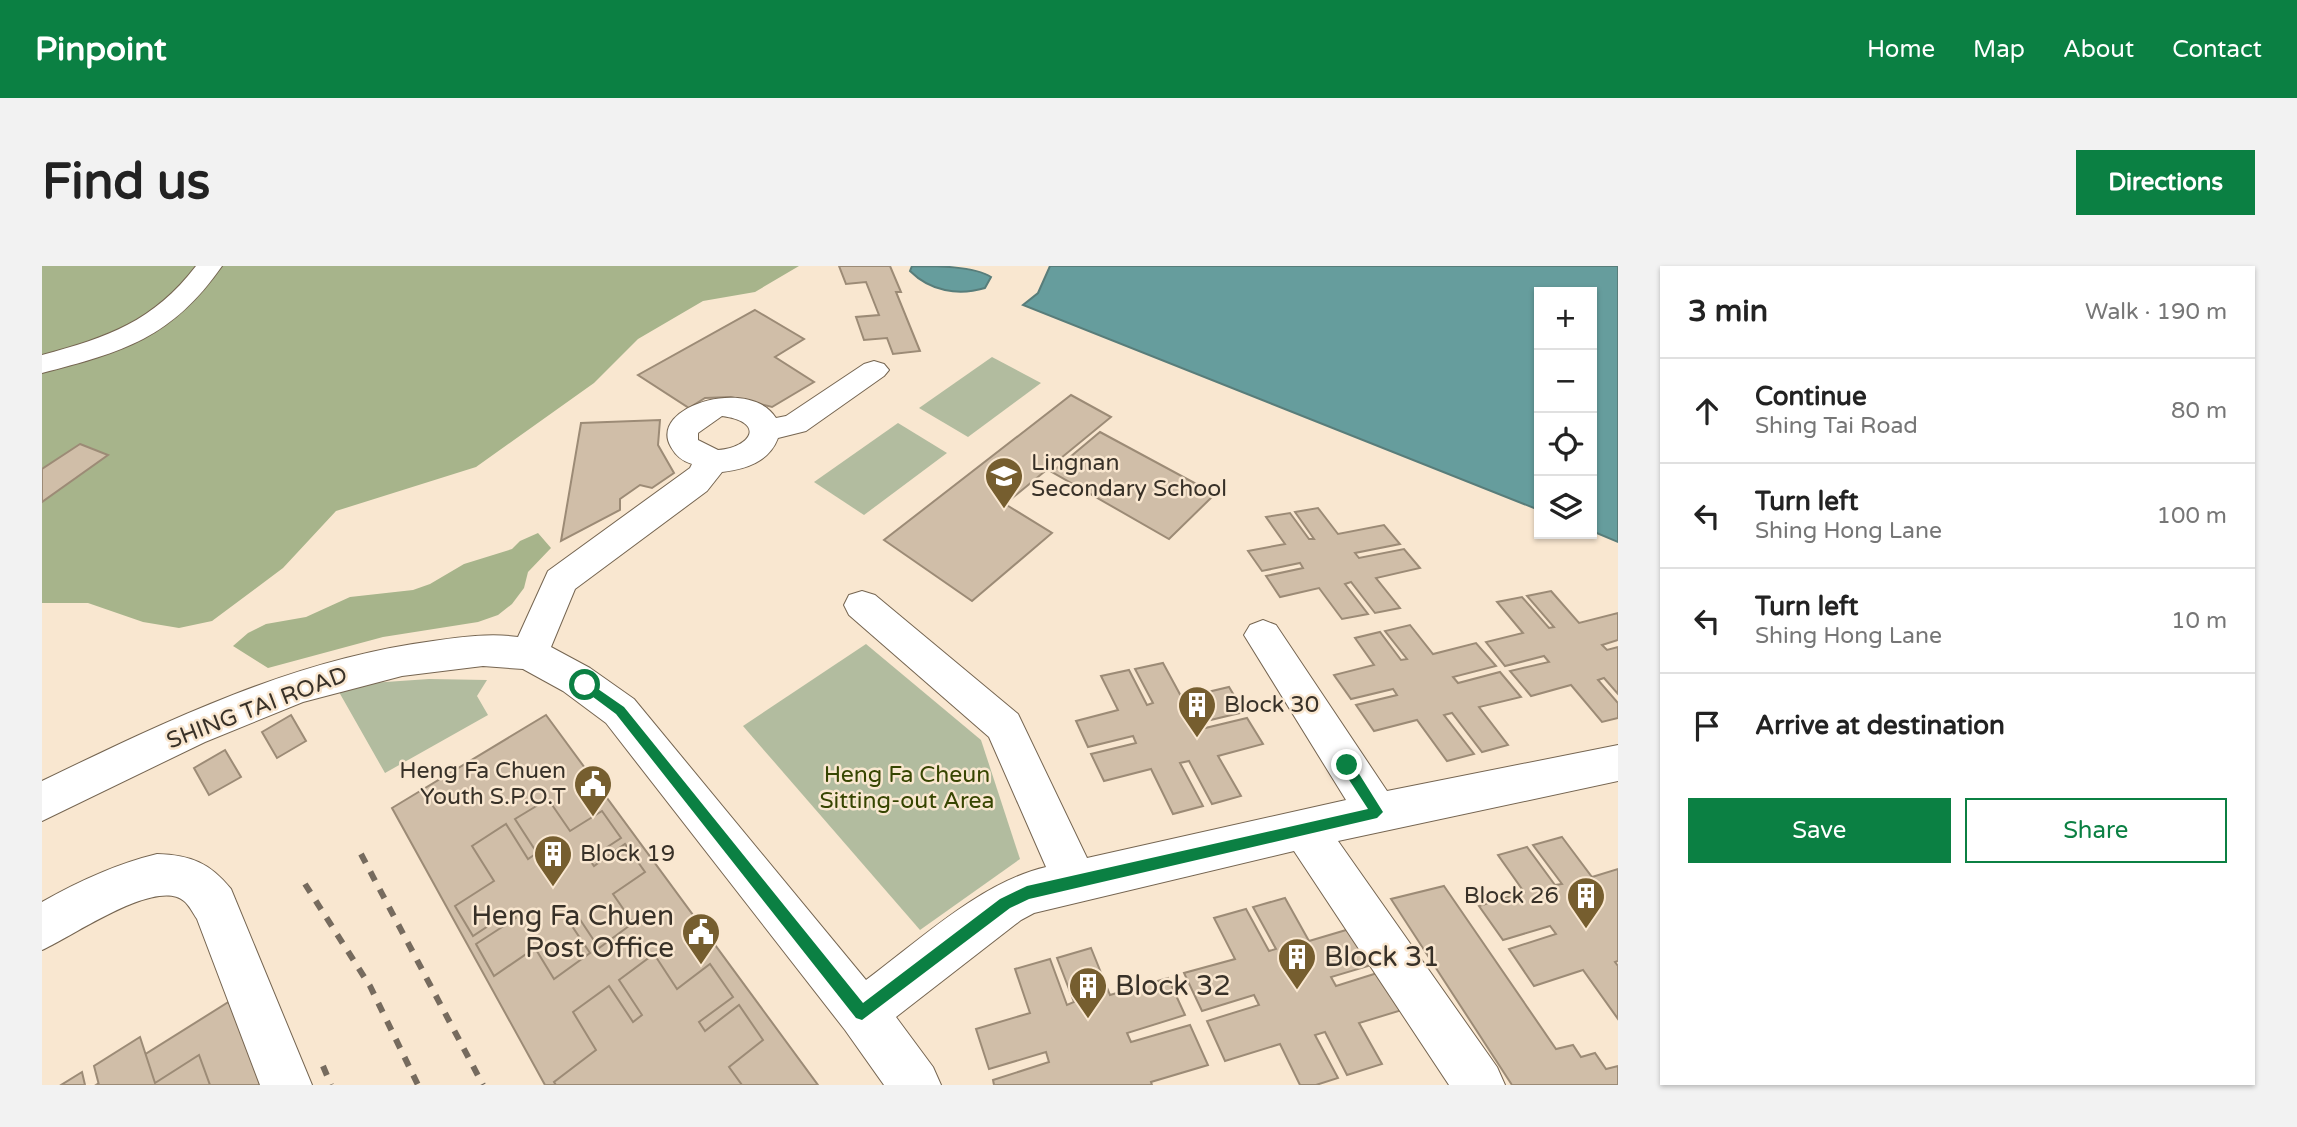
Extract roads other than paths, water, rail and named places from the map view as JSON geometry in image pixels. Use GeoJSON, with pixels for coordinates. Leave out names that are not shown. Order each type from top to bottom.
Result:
{"type":"FeatureCollection","features":[{"type":"Feature","properties":{"kind":"street"},"geometry":{"type":"LineString","coordinates":[[42,364],[113,344],[140,332],[167,316],[186,298],[209,266]]}},
{"type":"Feature","properties":{"kind":"street"},"geometry":{"type":"LineString","coordinates":[[766,430],[795,424],[874,370]]}},
{"type":"Feature","properties":{"kind":"street"},"geometry":{"type":"LineString","coordinates":[[720,406],[746,409],[763,421],[766,430],[765,439],[749,454],[737,459],[709,460],[688,449],[683,431],[695,415],[720,406]]}},
{"type":"Feature","properties":{"kind":"street"},"geometry":{"type":"LineString","coordinates":[[529,655],[561,581],[695,483],[705,473],[709,460]]}},
{"type":"Feature","properties":{"kind":"street"},"geometry":{"type":"LineString","coordinates":[[862,605],[1004,726],[1075,882]]}},
{"type":"Feature","properties":{"kind":"street"},"geometry":{"type":"LineString","coordinates":[[1264,635],[1377,812]]}},
{"type":"Feature","properties":{"kind":"street","name":"SHING TAI ROAD"},"geometry":{"type":"LineString","coordinates":[[42,802],[192,732],[334,675],[401,659],[439,654],[477,651],[529,655],[585,685],[620,710],[862,1013],[915,1085]]}},
{"type":"Feature","properties":{"kind":"street"},"geometry":{"type":"LineString","coordinates":[[862,1013],[1005,904],[1027,893],[1377,812],[1618,763]]}},
{"type":"Feature","properties":{"kind":"street"},"geometry":{"type":"LineString","coordinates":[[1304,829],[1479,1085]]}},
{"type":"Feature","properties":{"kind":"street"},"geometry":{"type":"LineString","coordinates":[[42,927],[99,896],[143,877],[178,875],[202,886],[215,905],[286,1085]]}},
{"type":"Feature","properties":{"kind":"water"},"geometry":{"type":"Polygon","coordinates":[[[912,266],[965,269],[991,277],[985,288],[965,292],[945,290],[918,278],[910,271],[912,266]]]}},
{"type":"Feature","properties":{"kind":"water"},"geometry":{"type":"Polygon","coordinates":[[[1050,266],[1618,266],[1618,542],[1597,533],[1597,287],[1534,287],[1534,508],[1023,305],[1038,293],[1050,266]]]}},
{"type":"Feature","properties":{"kind":"railway"},"geometry":{"type":"LineString","coordinates":[[361,854],[483,1085]]}},
{"type":"Feature","properties":{"kind":"railway"},"geometry":{"type":"LineString","coordinates":[[305,884],[370,986],[418,1085]]}},
{"type":"Feature","properties":{"kind":"railway"},"geometry":{"type":"LineString","coordinates":[[323,1066],[331,1085]]}},
{"type":"Feature","properties":{"kind":"place","name":"Lingnan Secondary School"},"geometry":{"type":"Point","coordinates":[1004,510]}},
{"type":"Feature","properties":{"kind":"place","name":"Block 30"},"geometry":{"type":"Point","coordinates":[1197,739]}},
{"type":"Feature","properties":{"kind":"place","name":"Heng Fa Chuen Youth S.P.O.T"},"geometry":{"type":"Point","coordinates":[593,818]}},
{"type":"Feature","properties":{"kind":"place","name":"Block 19"},"geometry":{"type":"Point","coordinates":[553,888]}},
{"type":"Feature","properties":{"kind":"place","name":"Block 26"},"geometry":{"type":"Point","coordinates":[1586,930]}},
{"type":"Feature","properties":{"kind":"place","name":"Heng Fa Chuen Post Office"},"geometry":{"type":"Point","coordinates":[701,966]}},
{"type":"Feature","properties":{"kind":"place","name":"Block 31"},"geometry":{"type":"Point","coordinates":[1297,991]}},
{"type":"Feature","properties":{"kind":"place","name":"Block 32"},"geometry":{"type":"Point","coordinates":[1088,1020]}},
{"type":"Feature","properties":{"kind":"park label","name":"Heng Fa Cheun Sitting-out Area"},"geometry":{"type":"Point","coordinates":[907,788]}}]}
